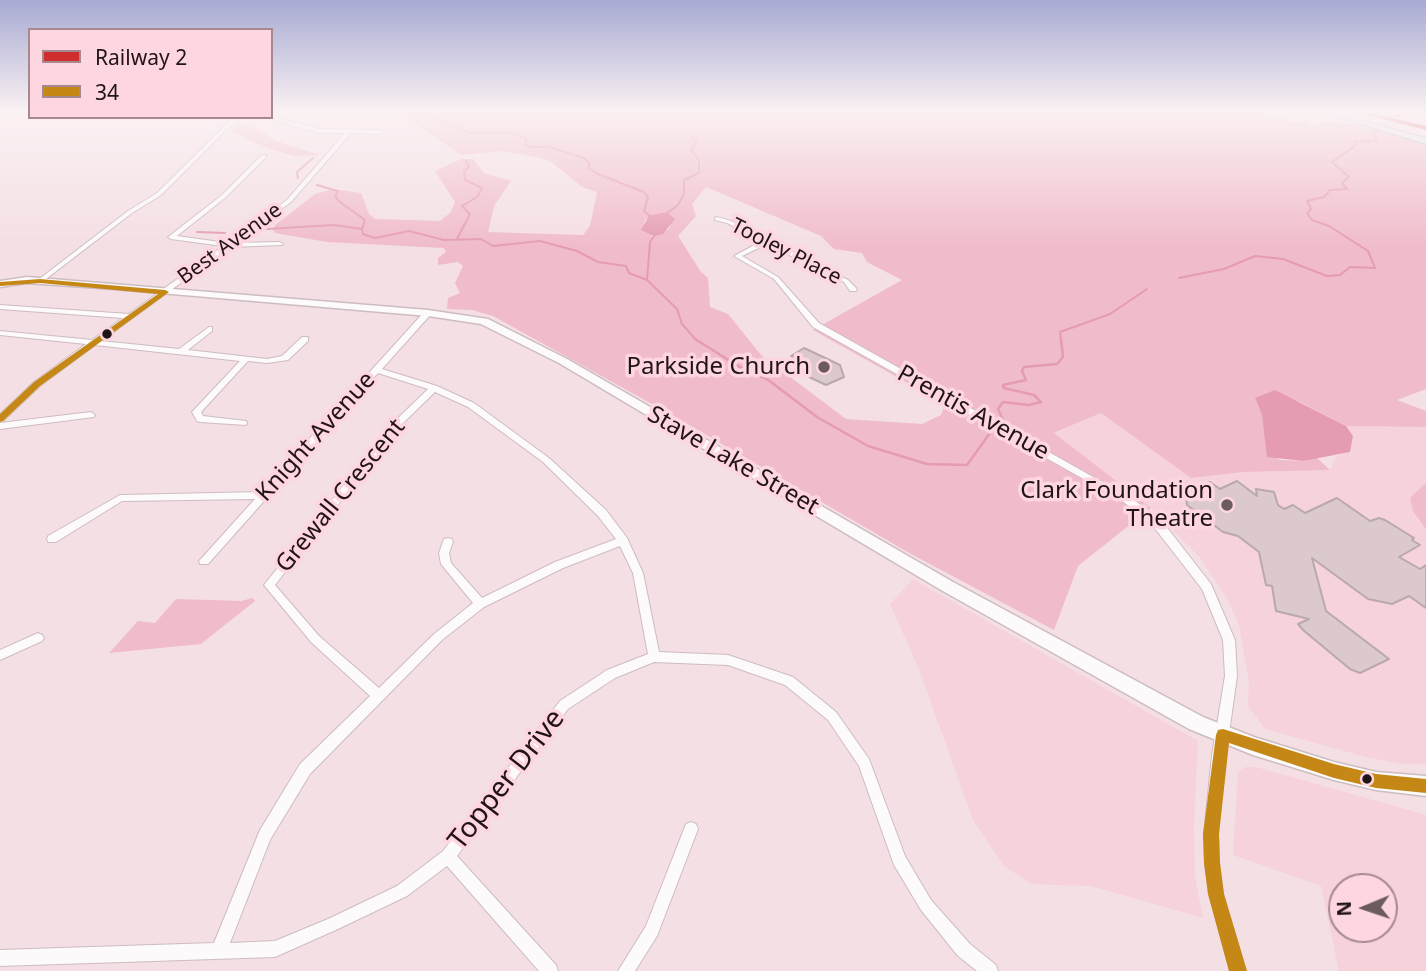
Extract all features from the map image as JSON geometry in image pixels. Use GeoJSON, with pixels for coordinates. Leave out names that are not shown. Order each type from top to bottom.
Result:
{"type":"FeatureCollection","features":[{"type":"Feature","properties":{"kind":"main road","name":"Stave Lake Street"},"geometry":{"type":"LineString","coordinates":[[0,284],[40,281],[428,313],[484,321],[519,337],[947,586],[1148,698],[1223,734],[1334,771],[1376,781],[1426,786]]}},
{"type":"Feature","properties":{"kind":"street"},"geometry":{"type":"LineString","coordinates":[[40,281],[130,212],[159,194],[196,157]]}},
{"type":"Feature","properties":{"kind":"street"},"geometry":{"type":"LineString","coordinates":[[263,157],[224,196],[171,237],[228,246],[280,244]]}},
{"type":"Feature","properties":{"kind":"street","name":"Best Avenue"},"geometry":{"type":"LineString","coordinates":[[0,419],[28,392],[294,197],[328,157]]}},
{"type":"Feature","properties":{"kind":"street","name":"Tooley Place"},"geometry":{"type":"LineString","coordinates":[[717,219],[729,222],[846,281],[853,289]]}},
{"type":"Feature","properties":{"kind":"street","name":"Prentis Avenue"},"geometry":{"type":"LineString","coordinates":[[768,241],[737,257],[776,278],[825,333],[1067,464],[1154,519],[1207,587],[1226,632],[1231,676],[1223,734]]}},
{"type":"Feature","properties":{"kind":"street"},"geometry":{"type":"LineString","coordinates":[[0,307],[32,307],[131,316]]}},
{"type":"Feature","properties":{"kind":"street","name":"Knight Avenue"},"geometry":{"type":"LineString","coordinates":[[204,561],[428,313]]}},
{"type":"Feature","properties":{"kind":"street"},"geometry":{"type":"LineString","coordinates":[[181,351],[209,329]]}},
{"type":"Feature","properties":{"kind":"street"},"geometry":{"type":"LineString","coordinates":[[0,332],[274,361],[285,358],[305,339]]}},
{"type":"Feature","properties":{"kind":"street"},"geometry":{"type":"LineString","coordinates":[[243,423],[200,419],[196,412],[246,359]]}},
{"type":"Feature","properties":{"kind":"street"},"geometry":{"type":"LineString","coordinates":[[377,370],[434,388],[471,405],[520,439],[603,513],[624,541],[638,573],[654,657]]}},
{"type":"Feature","properties":{"kind":"street","name":"Grewall Crescent"},"geometry":{"type":"LineString","coordinates":[[378,695],[315,639],[269,585],[397,424],[434,388]]}},
{"type":"Feature","properties":{"kind":"street"},"geometry":{"type":"LineString","coordinates":[[0,426],[91,415]]}},
{"type":"Feature","properties":{"kind":"street"},"geometry":{"type":"LineString","coordinates":[[52,539],[120,498],[264,495]]}},
{"type":"Feature","properties":{"kind":"street"},"geometry":{"type":"LineString","coordinates":[[218,952],[265,835],[298,780],[305,769],[378,695],[438,637],[480,604],[559,565],[624,541]]}},
{"type":"Feature","properties":{"kind":"street"},"geometry":{"type":"LineString","coordinates":[[448,542],[444,553],[446,564],[480,604]]}},
{"type":"Feature","properties":{"kind":"street"},"geometry":{"type":"LineString","coordinates":[[0,655],[38,638]]}},
{"type":"Feature","properties":{"kind":"street","name":"Topper Drive"},"geometry":{"type":"LineString","coordinates":[[0,958],[275,949],[402,891],[448,856],[564,705],[611,674],[654,657],[728,660],[789,681],[832,716],[864,763],[899,860],[926,905],[964,950],[990,971]]}},
{"type":"Feature","properties":{"kind":"street"},"geometry":{"type":"LineString","coordinates":[[1223,734],[1212,834],[1212,863],[1216,894],[1238,971]]}},
{"type":"Feature","properties":{"kind":"street"},"geometry":{"type":"LineString","coordinates":[[626,971],[652,931],[691,828]]}},
{"type":"Feature","properties":{"kind":"street"},"geometry":{"type":"LineString","coordinates":[[448,856],[550,971]]}},
{"type":"Feature","properties":{"kind":"shaded area"},"geometry":{"type":"Polygon","coordinates":[[[535,157],[1426,157],[1426,389],[1397,400],[1426,411],[1426,427],[1346,426],[1298,401],[1255,398],[1262,415],[1268,453],[1280,460],[1303,461],[1316,457],[1330,470],[1243,472],[1191,478],[1101,413],[1054,433],[1151,508],[1078,566],[1054,630],[911,554],[670,414],[493,316],[472,310],[447,309],[448,298],[460,293],[455,283],[463,266],[458,262],[438,265],[438,258],[446,252],[444,248],[327,242],[275,233],[273,229],[315,194],[333,189],[361,193],[369,214],[375,219],[440,221],[450,213],[455,202],[435,171],[461,159],[473,159],[484,173],[511,181],[494,206],[488,232],[583,235],[590,226],[597,192],[582,187],[549,160],[535,157]],[[706,187],[692,204],[696,216],[678,236],[701,272],[708,278],[710,307],[728,314],[761,355],[846,419],[922,424],[941,415],[945,404],[813,330],[902,280],[867,262],[862,253],[834,249],[821,236],[706,187]],[[667,212],[645,220],[644,225],[652,236],[669,229],[672,220],[667,212]]]}},
{"type":"Feature","properties":{"kind":"shaded area"},"geometry":{"type":"Polygon","coordinates":[[[667,212],[675,219],[663,234],[654,236],[641,230],[649,216],[667,212]]]}},
{"type":"Feature","properties":{"kind":"shaded area"},"geometry":{"type":"Polygon","coordinates":[[[1275,390],[1346,426],[1353,436],[1350,452],[1303,461],[1267,457],[1262,415],[1255,398],[1275,390]]]}},
{"type":"Feature","properties":{"kind":"shaded area"},"geometry":{"type":"Polygon","coordinates":[[[1101,413],[1191,478],[1243,472],[1330,470],[1337,456],[1350,452],[1353,436],[1346,426],[1426,427],[1426,764],[1402,764],[1366,757],[1265,729],[1248,706],[1249,682],[1239,625],[1229,602],[1201,559],[1151,508],[1054,434],[1101,413]]]}},
{"type":"Feature","properties":{"kind":"shaded area"},"geometry":{"type":"Polygon","coordinates":[[[1426,483],[1426,529],[1413,511],[1410,498],[1426,483]]]}},
{"type":"Feature","properties":{"kind":"shaded area"},"geometry":{"type":"Polygon","coordinates":[[[913,579],[1198,741],[1195,876],[1203,918],[1091,886],[1031,884],[1003,865],[973,820],[919,669],[890,604],[913,579]]]}},
{"type":"Feature","properties":{"kind":"shaded area"},"geometry":{"type":"Polygon","coordinates":[[[252,598],[255,601],[201,644],[109,653],[138,621],[155,623],[176,599],[242,601],[252,598]]]}},
{"type":"Feature","properties":{"kind":"shaded area"},"geometry":{"type":"Polygon","coordinates":[[[1246,767],[1256,767],[1426,815],[1426,971],[1339,971],[1333,943],[1398,943],[1398,873],[1328,873],[1328,919],[1321,886],[1233,855],[1238,771],[1246,767]]]}},
{"type":"Feature","properties":{"kind":"building","name":"Parkside Church"},"geometry":{"type":"Polygon","coordinates":[[[804,348],[840,365],[844,377],[826,385],[809,377],[803,372],[807,369],[798,364],[801,362],[791,356],[804,348]]]}},
{"type":"Feature","properties":{"kind":"building"},"geometry":{"type":"Polygon","coordinates":[[[1237,481],[1257,496],[1256,489],[1274,492],[1278,505],[1284,509],[1293,505],[1305,513],[1337,498],[1370,521],[1379,518],[1385,520],[1414,538],[1412,540],[1420,545],[1399,557],[1420,569],[1426,565],[1426,608],[1409,596],[1392,604],[1368,599],[1312,558],[1326,611],[1389,659],[1360,673],[1350,669],[1298,624],[1309,619],[1276,611],[1272,586],[1266,585],[1259,552],[1238,536],[1223,532],[1187,505],[1187,483],[1201,486],[1210,482],[1220,489],[1237,481]]]}},
{"type":"Feature","properties":{"kind":"waterway"},"geometry":{"type":"LineString","coordinates":[[582,157],[590,164],[588,168],[598,174],[644,192],[648,197],[644,211],[651,217]]}},
{"type":"Feature","properties":{"kind":"waterway"},"geometry":{"type":"LineString","coordinates":[[666,214],[678,205],[684,194],[684,180],[699,173],[697,157]]}},
{"type":"Feature","properties":{"kind":"waterway"},"geometry":{"type":"LineString","coordinates":[[1179,278],[1224,269],[1255,256],[1283,259],[1327,276],[1340,275],[1350,267],[1375,268],[1368,251],[1329,226],[1312,220],[1307,213],[1311,209],[1307,201],[1324,197],[1330,190],[1347,189],[1342,183],[1349,177],[1332,162],[1339,157]]}},
{"type":"Feature","properties":{"kind":"waterway"},"geometry":{"type":"LineString","coordinates":[[298,178],[297,172],[313,158]]}},
{"type":"Feature","properties":{"kind":"waterway"},"geometry":{"type":"LineString","coordinates":[[457,239],[470,214],[462,206],[477,197],[482,188],[465,180],[464,171],[469,167],[466,161]]}},
{"type":"Feature","properties":{"kind":"waterway"},"geometry":{"type":"LineString","coordinates":[[317,185],[338,191],[335,196],[340,202],[365,220],[362,229]]}},
{"type":"Feature","properties":{"kind":"waterway"},"geometry":{"type":"LineString","coordinates":[[267,229],[334,225],[362,229]]}},
{"type":"Feature","properties":{"kind":"waterway"},"geometry":{"type":"LineString","coordinates":[[362,229],[363,234],[375,238],[409,231],[444,240],[481,239],[493,246],[540,241],[577,251],[598,262],[626,266],[629,273],[647,280]]}},
{"type":"Feature","properties":{"kind":"waterway"},"geometry":{"type":"LineString","coordinates":[[197,232],[225,233]]}},
{"type":"Feature","properties":{"kind":"waterway"},"geometry":{"type":"LineString","coordinates":[[647,280],[650,242],[655,235]]}},
{"type":"Feature","properties":{"kind":"waterway"},"geometry":{"type":"LineString","coordinates":[[647,280],[677,309],[682,324],[696,339]]}},
{"type":"Feature","properties":{"kind":"waterway"},"geometry":{"type":"LineString","coordinates":[[1061,341],[1060,332],[1110,314],[1147,289]]}},
{"type":"Feature","properties":{"kind":"waterway"},"geometry":{"type":"LineString","coordinates":[[696,339],[743,369],[767,379],[817,417],[868,446],[927,464],[967,465],[990,433]]}},
{"type":"Feature","properties":{"kind":"waterway"},"geometry":{"type":"LineString","coordinates":[[1004,422],[998,409],[1003,402],[1029,405],[1041,402],[1034,395],[1004,388],[1003,385],[1026,380],[1022,371],[1024,367],[1057,364],[1063,357],[1061,339]]}},
{"type":"Feature","properties":{"kind":"transit line","name":"34"},"geometry":{"type":"LineString","coordinates":[[0,284],[40,281],[165,292]]}},
{"type":"Feature","properties":{"kind":"transit line","name":"34"},"geometry":{"type":"LineString","coordinates":[[0,419],[37,384],[165,292]]}},
{"type":"Feature","properties":{"kind":"transit line","name":"34"},"geometry":{"type":"LineString","coordinates":[[1223,735],[1211,834],[1212,863],[1216,894],[1238,971]]}},
{"type":"Feature","properties":{"kind":"transit line","name":"34"},"geometry":{"type":"LineString","coordinates":[[1223,735],[1334,771],[1376,781],[1426,786]]}},
{"type":"Feature","properties":{"kind":"place","name":"Parkside Church"},"geometry":{"type":"Point","coordinates":[824,367]}},
{"type":"Feature","properties":{"kind":"place","name":"Clark Foundation Theatre"},"geometry":{"type":"Point","coordinates":[1227,505]}}]}
